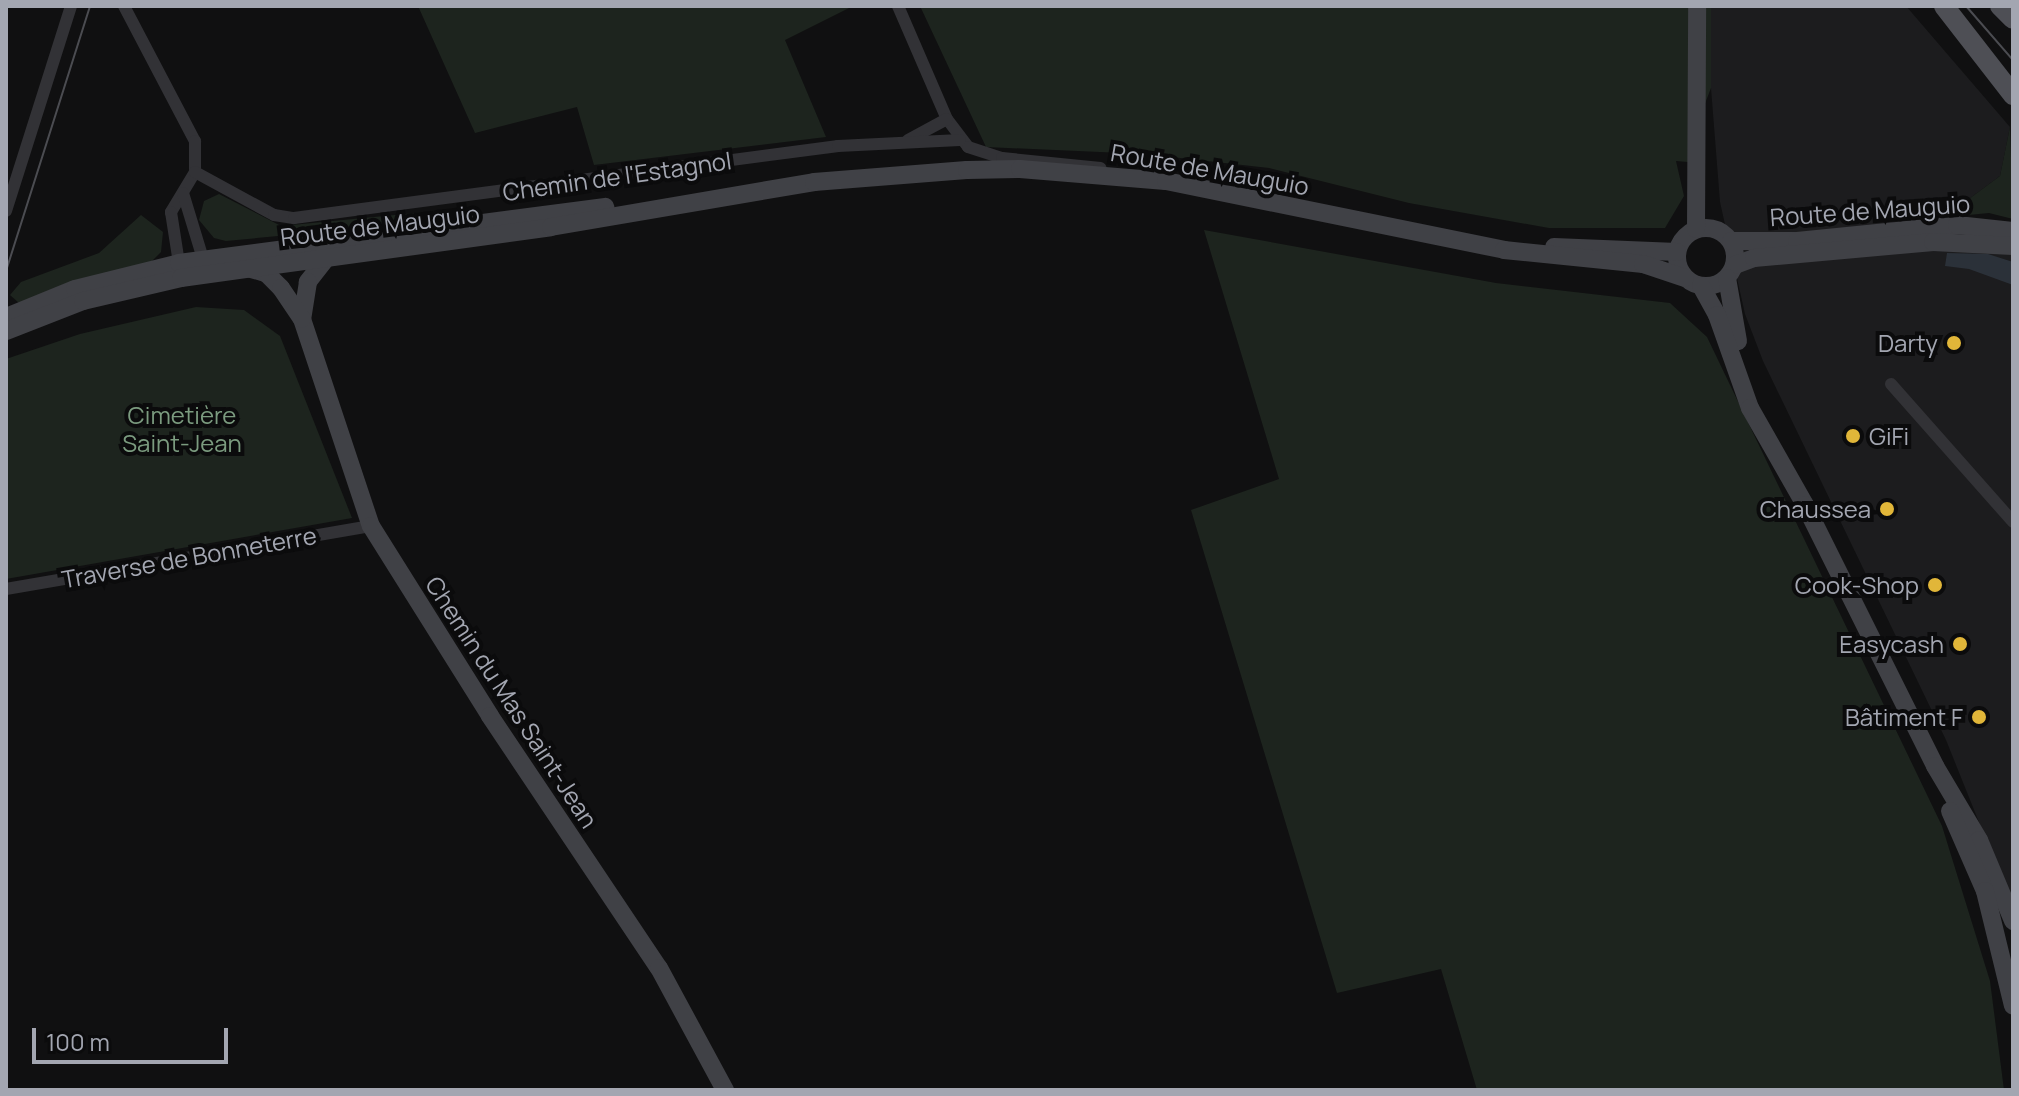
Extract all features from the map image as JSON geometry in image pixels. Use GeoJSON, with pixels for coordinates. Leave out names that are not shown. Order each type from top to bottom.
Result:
{"type":"FeatureCollection","features":[{"type":"Feature","properties":{"kind":"main road"},"geometry":{"type":"LineString","coordinates":[[1697,6],[1696,229],[1677,252],[1693,282],[1717,315],[1750,408],[1772,442],[1935,766],[1979,840],[2011,921],[2002,955]]}},
{"type":"Feature","properties":{"kind":"main road"},"geometry":{"type":"LineString","coordinates":[[1944,6],[2013,95]]}},
{"type":"Feature","properties":{"kind":"main road"},"geometry":{"type":"LineString","coordinates":[[2000,6],[2013,19]]}},
{"type":"Feature","properties":{"kind":"main road","name":"Route de Mauguio"},"geometry":{"type":"LineString","coordinates":[[203,259],[295,253],[872,176],[1007,169],[1166,181],[1451,239],[1586,262],[1643,264],[1693,282]]}},
{"type":"Feature","properties":{"kind":"main road","name":"Route de Mauguio"},"geometry":{"type":"LineString","coordinates":[[6,317],[75,289],[180,270],[247,267],[295,253],[328,256],[551,227],[767,189]]}},
{"type":"Feature","properties":{"kind":"main road","name":"Route de Mauguio"},"geometry":{"type":"LineString","coordinates":[[1731,241],[1797,241],[1957,225],[2013,231]]}},
{"type":"Feature","properties":{"kind":"main road"},"geometry":{"type":"LineString","coordinates":[[1696,229],[1715,229],[1731,241],[1731,272],[1741,354],[1772,442]]}},
{"type":"Feature","properties":{"kind":"main road","name":"Route de Mauguio"},"geometry":{"type":"LineString","coordinates":[[1451,239],[1677,252]]}},
{"type":"Feature","properties":{"kind":"main road","name":"Route de Mauguio"},"geometry":{"type":"LineString","coordinates":[[1731,272],[1754,258],[1933,242],[1965,241],[2013,246]]}},
{"type":"Feature","properties":{"kind":"main road"},"geometry":{"type":"LineString","coordinates":[[281,288],[280,276],[295,253],[305,264],[308,282]]}},
{"type":"Feature","properties":{"kind":"main road","name":"Chemin du Mas Saint-Jean"},"geometry":{"type":"LineString","coordinates":[[302,319],[308,282],[328,256]]}},
{"type":"Feature","properties":{"kind":"main road"},"geometry":{"type":"LineString","coordinates":[[180,270],[203,259]]}},
{"type":"Feature","properties":{"kind":"main road","name":"Chemin du Mas Saint-Jean"},"geometry":{"type":"LineString","coordinates":[[247,267],[266,273],[281,288],[302,319],[371,526],[490,716],[659,968],[725,1090]]}},
{"type":"Feature","properties":{"kind":"main road","name":"Route de Mauguio"},"geometry":{"type":"LineString","coordinates":[[6,331],[83,301],[180,270]]}},
{"type":"Feature","properties":{"kind":"main road"},"geometry":{"type":"LineString","coordinates":[[1693,282],[1731,272]]}},
{"type":"Feature","properties":{"kind":"main road"},"geometry":{"type":"LineString","coordinates":[[1935,766],[1969,851],[2002,955],[2013,1006]]}},
{"type":"Feature","properties":{"kind":"main road"},"geometry":{"type":"LineString","coordinates":[[1969,851],[2011,921]]}},
{"type":"Feature","properties":{"kind":"street"},"geometry":{"type":"LineString","coordinates":[[6,211],[71,6]]}},
{"type":"Feature","properties":{"kind":"street"},"geometry":{"type":"LineString","coordinates":[[124,6],[195,141],[195,172],[171,212],[180,270]]}},
{"type":"Feature","properties":{"kind":"street"},"geometry":{"type":"LineString","coordinates":[[898,6],[947,119],[960,140]]}},
{"type":"Feature","properties":{"kind":"street","name":"Chemin de l'Estagnol"},"geometry":{"type":"LineString","coordinates":[[908,140],[947,119]]}},
{"type":"Feature","properties":{"kind":"street","name":"Chemin de l'Estagnol"},"geometry":{"type":"LineString","coordinates":[[195,172],[274,215],[294,218],[908,140],[960,140],[981,153],[1002,158],[1083,165],[1166,181]]}},
{"type":"Feature","properties":{"kind":"street"},"geometry":{"type":"LineString","coordinates":[[183,193],[203,259]]}},
{"type":"Feature","properties":{"kind":"street"},"geometry":{"type":"LineString","coordinates":[[1891,384],[2013,522]]}},
{"type":"Feature","properties":{"kind":"street","name":"Traverse de Bonneterre"},"geometry":{"type":"LineString","coordinates":[[6,589],[371,526]]}},
{"type":"Feature","properties":{"kind":"shaded area"},"geometry":{"type":"Polygon","coordinates":[[[1711,6],[1906,6],[2010,127],[2000,176],[1954,210],[2013,250],[2013,907],[1946,740],[1763,361],[1745,314],[1720,202],[1711,88],[1711,6]]]}},
{"type":"Feature","properties":{"kind":"shaded area"},"geometry":{"type":"Polygon","coordinates":[[[1947,253],[1988,254],[2013,262],[2013,285],[1969,269],[1945,266],[1947,253]]]}},
{"type":"Feature","properties":{"kind":"green space"},"geometry":{"type":"Polygon","coordinates":[[[418,6],[853,6],[785,40],[826,137],[594,165],[577,107],[475,133],[418,6]]]}},
{"type":"Feature","properties":{"kind":"green space"},"geometry":{"type":"Polygon","coordinates":[[[920,6],[1711,6],[1711,88],[1701,114],[1699,163],[1676,161],[1684,196],[1665,228],[1549,228],[1409,203],[1269,168],[1145,154],[986,147],[920,6]]]}},
{"type":"Feature","properties":{"kind":"green space"},"geometry":{"type":"Polygon","coordinates":[[[2010,127],[2013,219],[1989,213],[1958,216],[1954,210],[2000,176],[2010,127]]]}},
{"type":"Feature","properties":{"kind":"green space"},"geometry":{"type":"Polygon","coordinates":[[[219,194],[281,226],[467,208],[468,218],[226,241],[214,238],[199,220],[204,201],[219,194]]]}},
{"type":"Feature","properties":{"kind":"green space"},"geometry":{"type":"Polygon","coordinates":[[[141,215],[163,232],[161,252],[151,262],[19,303],[10,295],[21,282],[99,253],[141,215]]]}},
{"type":"Feature","properties":{"kind":"green space"},"geometry":{"type":"Polygon","coordinates":[[[1204,230],[1496,283],[1670,303],[1707,337],[1942,826],[1990,981],[2004,1090],[1477,1090],[1441,969],[1337,993],[1191,510],[1279,479],[1204,230]]]}},
{"type":"Feature","properties":{"kind":"green space","name":"Cimetière Saint-Jean"},"geometry":{"type":"Polygon","coordinates":[[[196,307],[244,310],[280,336],[352,518],[6,579],[6,359],[80,334],[196,307]]]}},
{"type":"Feature","properties":{"kind":"tram line"},"geometry":{"type":"LineString","coordinates":[[6,271],[90,6]]}},
{"type":"Feature","properties":{"kind":"tram line"},"geometry":{"type":"LineString","coordinates":[[1966,6],[2013,60]]}},
{"type":"Feature","properties":{"kind":"place","name":"Darty"},"geometry":{"type":"Point","coordinates":[1954,343]}},
{"type":"Feature","properties":{"kind":"place","name":"GiFi"},"geometry":{"type":"Point","coordinates":[1853,436]}},
{"type":"Feature","properties":{"kind":"place","name":"Chaussea"},"geometry":{"type":"Point","coordinates":[1887,509]}},
{"type":"Feature","properties":{"kind":"place","name":"Cook-Shop"},"geometry":{"type":"Point","coordinates":[1935,585]}},
{"type":"Feature","properties":{"kind":"place","name":"Easycash"},"geometry":{"type":"Point","coordinates":[1960,644]}},
{"type":"Feature","properties":{"kind":"place","name":"Bâtiment F"},"geometry":{"type":"Point","coordinates":[1979,717]}}]}
